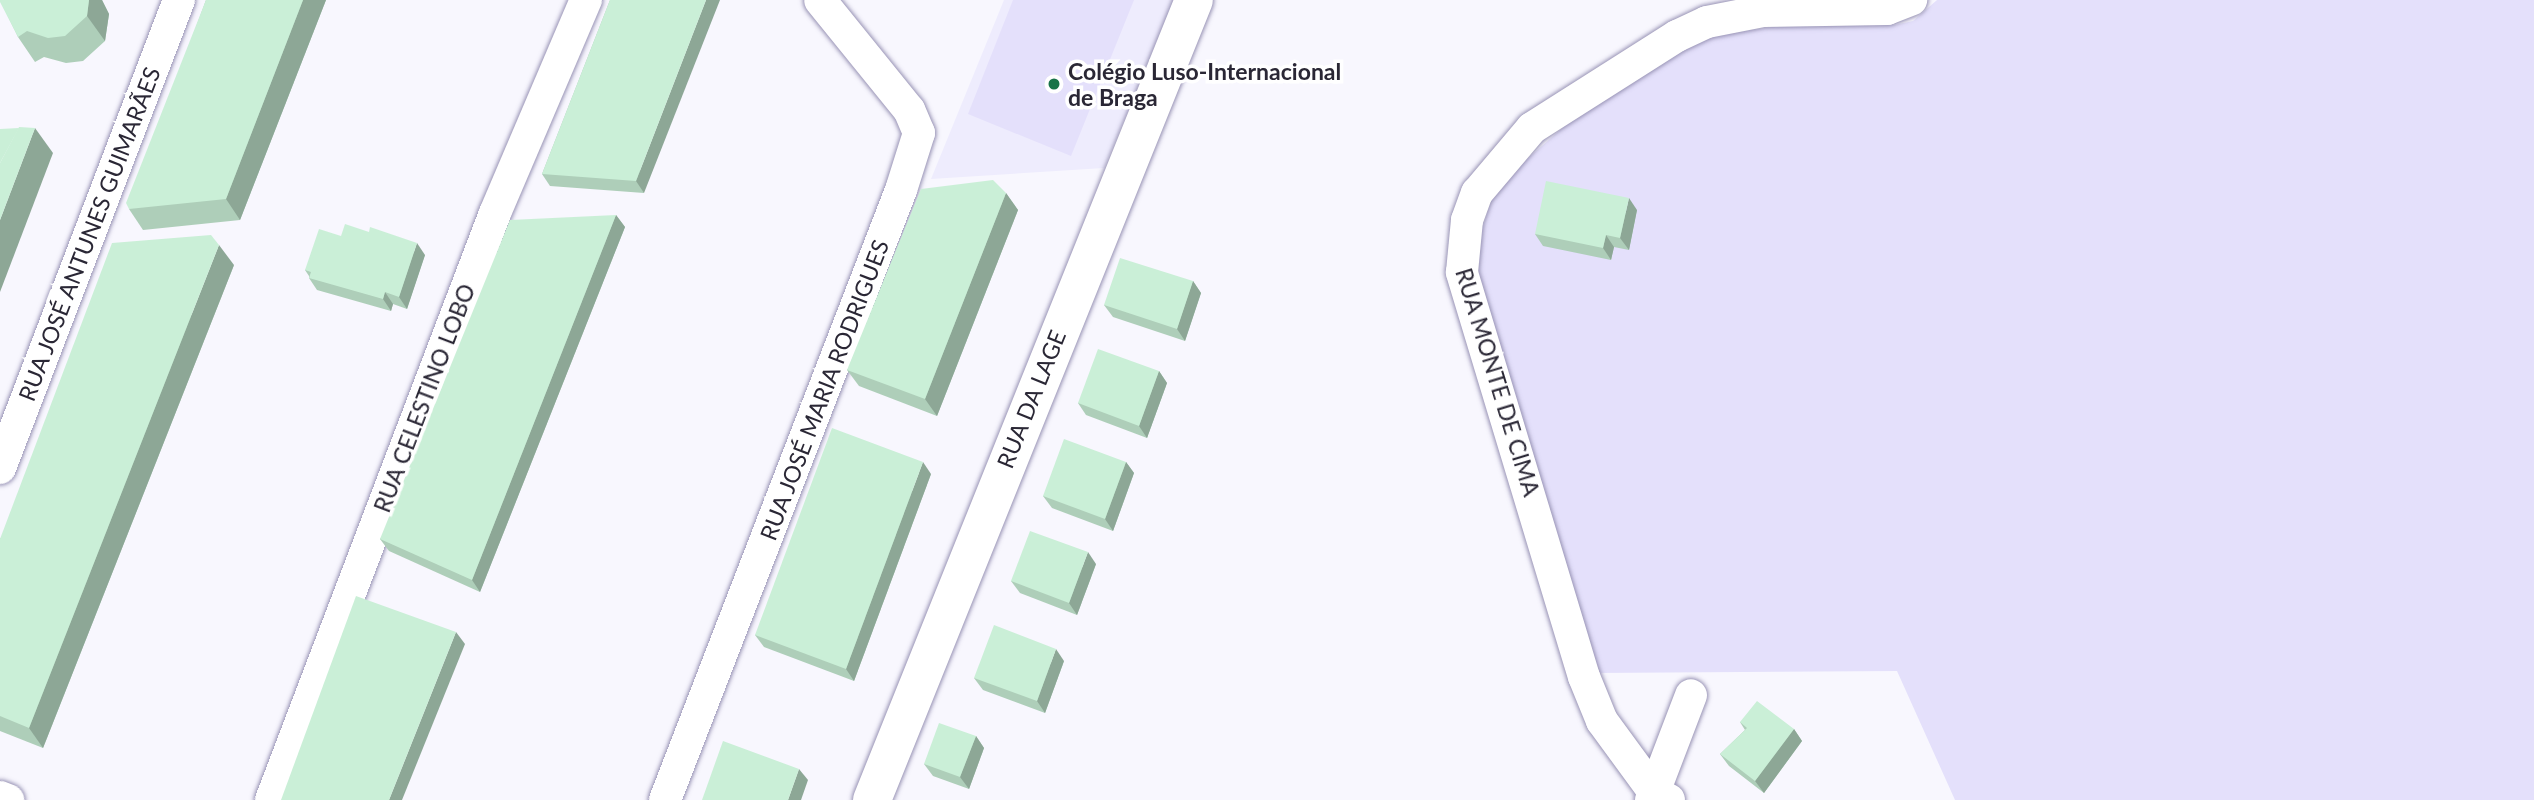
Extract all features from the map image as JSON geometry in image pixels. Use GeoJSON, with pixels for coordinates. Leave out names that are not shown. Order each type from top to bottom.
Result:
{"type":"FeatureCollection","features":[{"type":"Feature","properties":{"kind":"street","name":"RUA JOSÉ ANTUNES GUIMARÃES"},"geometry":{"type":"LineString","coordinates":[[0,468],[179,0]]}},
{"type":"Feature","properties":{"kind":"street","name":"RUA CELESTINO LOBO"},"geometry":{"type":"LineString","coordinates":[[271,800],[495,214],[586,0]]}},
{"type":"Feature","properties":{"kind":"street","name":"RUA JOSÉ MARIA RODRIGUES"},"geometry":{"type":"LineString","coordinates":[[665,800],[901,190],[919,133],[909,110],[821,0]]}},
{"type":"Feature","properties":{"kind":"street","name":"RUA DA LAGE"},"geometry":{"type":"LineString","coordinates":[[872,800],[1194,0]]}},
{"type":"Feature","properties":{"kind":"street","name":"RUA MONTE DE CIMA"},"geometry":{"type":"LineString","coordinates":[[1658,797],[1602,721],[1584,677],[1462,272],[1467,220],[1477,193],[1532,128],[1677,36],[1707,22],[1763,11],[1887,9],[1911,0]]}},
{"type":"Feature","properties":{"kind":"street"},"geometry":{"type":"LineString","coordinates":[[1658,797],[1691,695]]}},
{"type":"Feature","properties":{"kind":"street"},"geometry":{"type":"LineString","coordinates":[[0,797],[8,800]]}},
{"type":"Feature","properties":{"kind":"shaded area","name":"Colégio Luso-Internacional de Braga"},"geometry":{"type":"Polygon","coordinates":[[[1004,0],[1174,0],[1104,168],[931,179],[1004,0]]]}},
{"type":"Feature","properties":{"kind":"shaded area"},"geometry":{"type":"Polygon","coordinates":[[[1013,0],[1134,0],[1071,156],[968,114],[1013,0]]]}},
{"type":"Feature","properties":{"kind":"shaded area"},"geometry":{"type":"Polygon","coordinates":[[[1937,0],[2534,0],[2534,800],[1955,800],[1897,671],[1596,673],[1479,277],[1479,240],[1491,201],[1526,160],[1575,117],[1705,37],[1779,26],[1894,25],[1913,21],[1937,0]]]}},
{"type":"Feature","properties":{"kind":"building"},"geometry":{"type":"Polygon","coordinates":[[[0,0],[89,0],[87,16],[65,36],[48,38],[27,31],[18,37],[0,0]]]}},
{"type":"Feature","properties":{"kind":"building"},"geometry":{"type":"Polygon","coordinates":[[[206,0],[303,0],[226,199],[129,209],[126,203],[206,0]]]}},
{"type":"Feature","properties":{"kind":"building"},"geometry":{"type":"Polygon","coordinates":[[[610,0],[706,0],[636,181],[542,174],[610,0]]]}},
{"type":"Feature","properties":{"kind":"building"},"geometry":{"type":"Polygon","coordinates":[[[19,127],[35,128],[0,220],[0,163],[19,127]]]}},
{"type":"Feature","properties":{"kind":"building"},"geometry":{"type":"Polygon","coordinates":[[[19,128],[0,163],[0,129],[19,128]]]}},
{"type":"Feature","properties":{"kind":"building"},"geometry":{"type":"Polygon","coordinates":[[[993,180],[1006,193],[925,399],[847,370],[921,189],[993,180]]]}},
{"type":"Feature","properties":{"kind":"building"},"geometry":{"type":"Polygon","coordinates":[[[1546,181],[1629,198],[1620,238],[1606,235],[1603,248],[1535,234],[1546,181]]]}},
{"type":"Feature","properties":{"kind":"building"},"geometry":{"type":"Polygon","coordinates":[[[616,215],[472,580],[380,539],[510,220],[616,215]]]}},
{"type":"Feature","properties":{"kind":"building"},"geometry":{"type":"Polygon","coordinates":[[[345,224],[369,232],[370,227],[417,243],[399,297],[385,292],[383,299],[309,278],[311,272],[305,270],[319,229],[341,236],[345,224]]]}},
{"type":"Feature","properties":{"kind":"building"},"geometry":{"type":"Polygon","coordinates":[[[211,235],[219,245],[29,728],[0,716],[0,539],[112,243],[211,235]]]}},
{"type":"Feature","properties":{"kind":"building"},"geometry":{"type":"Polygon","coordinates":[[[1120,258],[1193,281],[1177,329],[1104,305],[1120,258]]]}},
{"type":"Feature","properties":{"kind":"building"},"geometry":{"type":"Polygon","coordinates":[[[1098,349],[1159,371],[1139,426],[1078,403],[1098,349]]]}},
{"type":"Feature","properties":{"kind":"building"},"geometry":{"type":"Polygon","coordinates":[[[832,428],[923,462],[846,669],[755,635],[832,428]]]}},
{"type":"Feature","properties":{"kind":"building"},"geometry":{"type":"Polygon","coordinates":[[[1064,439],[1126,462],[1105,519],[1043,496],[1064,439]]]}},
{"type":"Feature","properties":{"kind":"building"},"geometry":{"type":"Polygon","coordinates":[[[1030,531],[1088,552],[1069,603],[1011,581],[1030,531]]]}},
{"type":"Feature","properties":{"kind":"building"},"geometry":{"type":"Polygon","coordinates":[[[356,596],[456,632],[389,800],[281,800],[356,596]]]}},
{"type":"Feature","properties":{"kind":"building"},"geometry":{"type":"Polygon","coordinates":[[[994,625],[1056,649],[1037,701],[974,678],[994,625]]]}},
{"type":"Feature","properties":{"kind":"building"},"geometry":{"type":"Polygon","coordinates":[[[1757,701],[1794,729],[1755,781],[1720,754],[1747,728],[1740,722],[1757,701]]]}},
{"type":"Feature","properties":{"kind":"building"},"geometry":{"type":"Polygon","coordinates":[[[939,723],[976,736],[960,777],[924,764],[939,723]]]}},
{"type":"Feature","properties":{"kind":"building"},"geometry":{"type":"Polygon","coordinates":[[[723,741],[799,769],[788,800],[702,800],[723,741]]]}},
{"type":"Feature","properties":{"kind":"place","name":"Colégio Luso-Internacional de Braga"},"geometry":{"type":"Point","coordinates":[1054,84]}}]}
